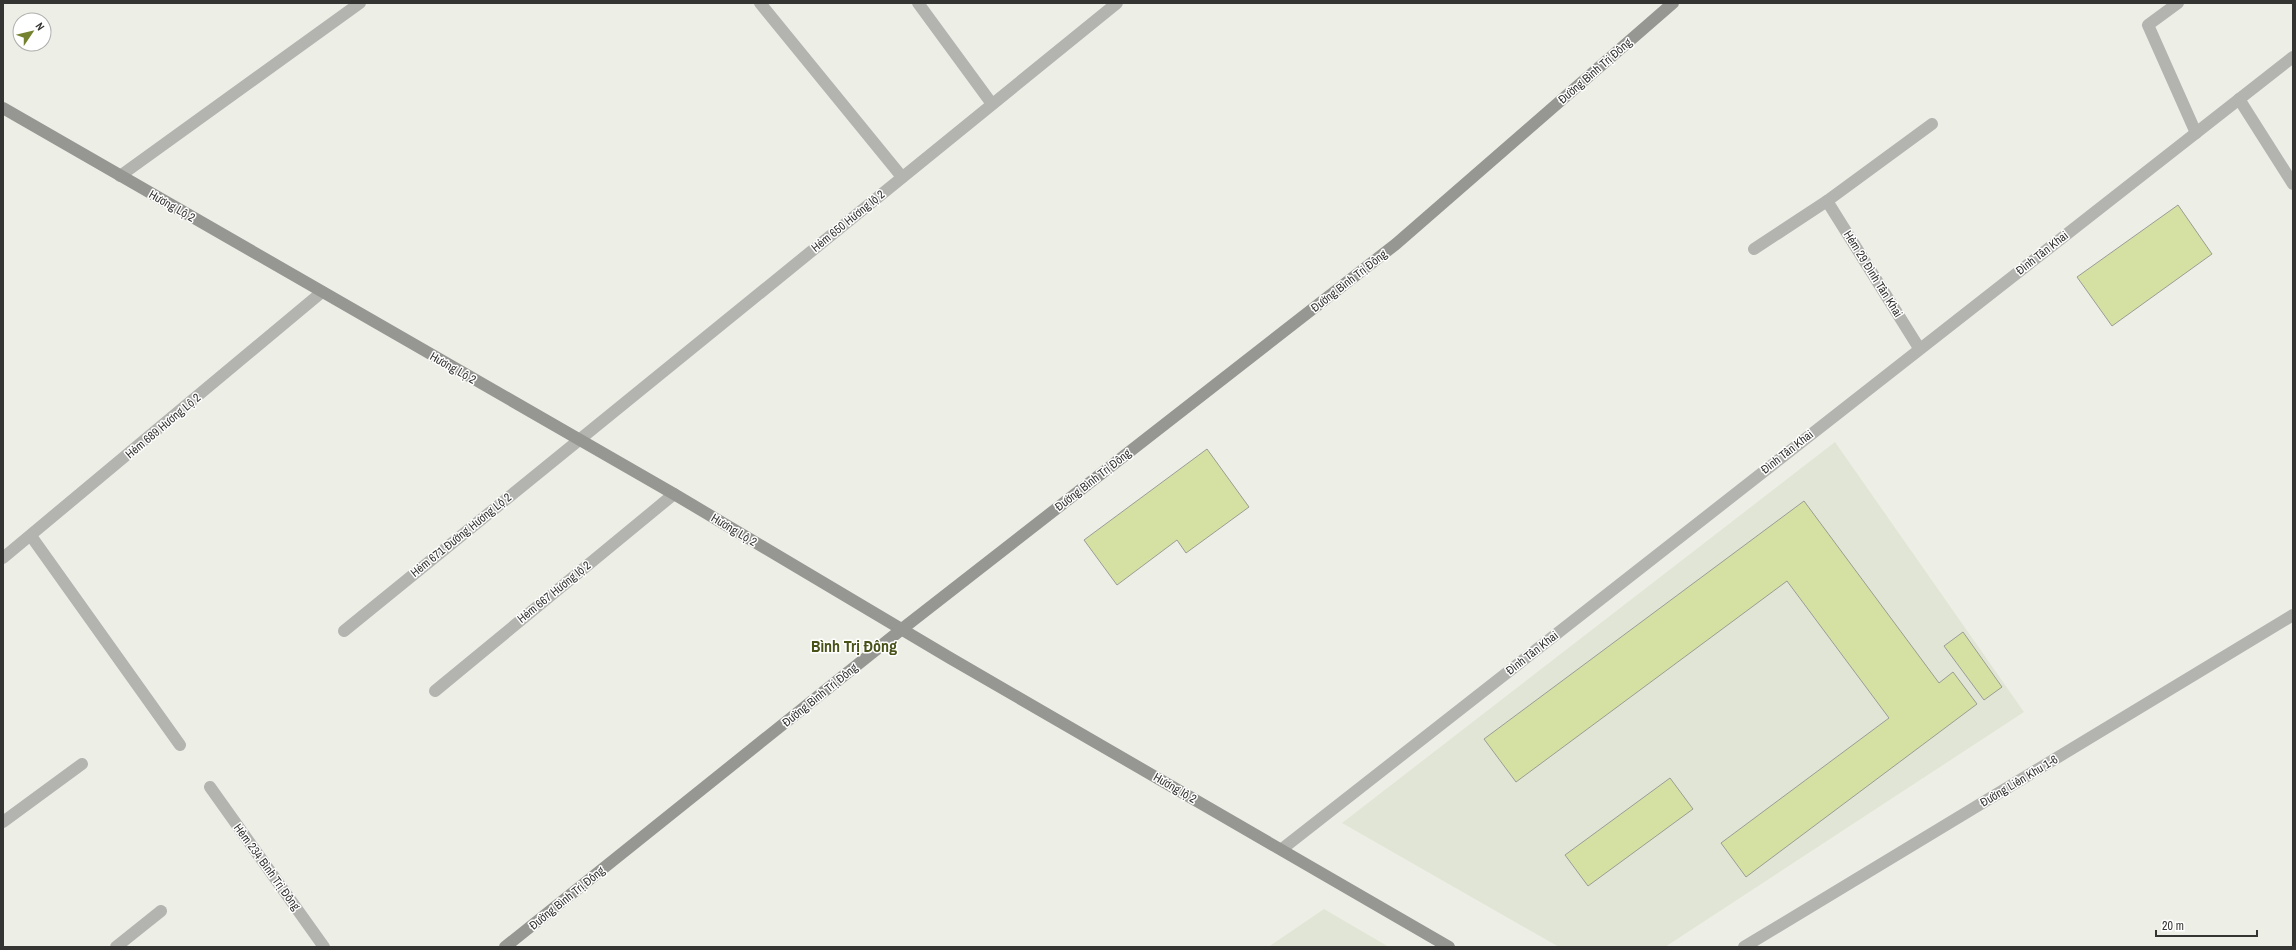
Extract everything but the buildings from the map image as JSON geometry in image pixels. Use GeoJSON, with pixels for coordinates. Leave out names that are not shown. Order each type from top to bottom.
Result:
{"type":"FeatureCollection","features":[{"type":"Feature","properties":{"kind":"main road","name":"Đường Bình Trị Đông"},"geometry":{"type":"LineString","coordinates":[[505,947],[902,629],[1396,244],[1673,3]]}},
{"type":"Feature","properties":{"kind":"main road","name":"Hương Lộ 2"},"geometry":{"type":"LineString","coordinates":[[3,108],[674,494],[902,629]]}},
{"type":"Feature","properties":{"kind":"main road","name":"Hương lộ 2"},"geometry":{"type":"LineString","coordinates":[[902,629],[1449,947]]}},
{"type":"Feature","properties":{"kind":"street"},"geometry":{"type":"LineString","coordinates":[[120,176],[360,3]]}},
{"type":"Feature","properties":{"kind":"street"},"geometry":{"type":"LineString","coordinates":[[760,3],[902,177]]}},
{"type":"Feature","properties":{"kind":"street"},"geometry":{"type":"LineString","coordinates":[[918,3],[992,104]]}},
{"type":"Feature","properties":{"kind":"street","name":"Hẻm 650 Hương lộ 2"},"geometry":{"type":"LineString","coordinates":[[579,439],[1118,3]]}},
{"type":"Feature","properties":{"kind":"street"},"geometry":{"type":"LineString","coordinates":[[2178,3],[2148,25],[2196,133]]}},
{"type":"Feature","properties":{"kind":"street","name":"Đình Tân Khai"},"geometry":{"type":"LineString","coordinates":[[1282,849],[1919,348],[2293,57]]}},
{"type":"Feature","properties":{"kind":"street"},"geometry":{"type":"LineString","coordinates":[[2239,99],[2293,184]]}},
{"type":"Feature","properties":{"kind":"street"},"geometry":{"type":"LineString","coordinates":[[1754,249],[1827,201],[1932,124]]}},
{"type":"Feature","properties":{"kind":"street","name":"Hẻm 29 Đình Tân Khai"},"geometry":{"type":"LineString","coordinates":[[1827,201],[1919,348]]}},
{"type":"Feature","properties":{"kind":"street","name":"Hẻm 689 Hương Lộ 2"},"geometry":{"type":"LineString","coordinates":[[3,558],[322,292]]}},
{"type":"Feature","properties":{"kind":"street","name":"Hẻm 671 Đường Hương Lộ 2"},"geometry":{"type":"LineString","coordinates":[[344,631],[579,439]]}},
{"type":"Feature","properties":{"kind":"street","name":"Hẻm 667 Hương lộ 2"},"geometry":{"type":"LineString","coordinates":[[435,690],[674,494]]}},
{"type":"Feature","properties":{"kind":"street"},"geometry":{"type":"LineString","coordinates":[[31,536],[180,745]]}},
{"type":"Feature","properties":{"kind":"street","name":"Đường Liên Khu 1-6"},"geometry":{"type":"LineString","coordinates":[[1744,947],[2293,615]]}},
{"type":"Feature","properties":{"kind":"street"},"geometry":{"type":"LineString","coordinates":[[3,822],[82,764]]}},
{"type":"Feature","properties":{"kind":"street","name":"Hẻm 234 Bình Trị Đông"},"geometry":{"type":"LineString","coordinates":[[210,788],[324,947]]}},
{"type":"Feature","properties":{"kind":"street"},"geometry":{"type":"LineString","coordinates":[[116,947],[161,911]]}},
{"type":"Feature","properties":{"kind":"shaded area"},"geometry":{"type":"Polygon","coordinates":[[[1835,442],[2024,712],[1665,947],[1559,947],[1342,823],[1835,442]]]}},
{"type":"Feature","properties":{"kind":"shaded area"},"geometry":{"type":"Polygon","coordinates":[[[1324,909],[1389,947],[1268,947],[1324,909]]]}},
{"type":"Feature","properties":{"kind":"district","name":"Bình Trị Đông"},"geometry":{"type":"Point","coordinates":[854,646]}}]}
